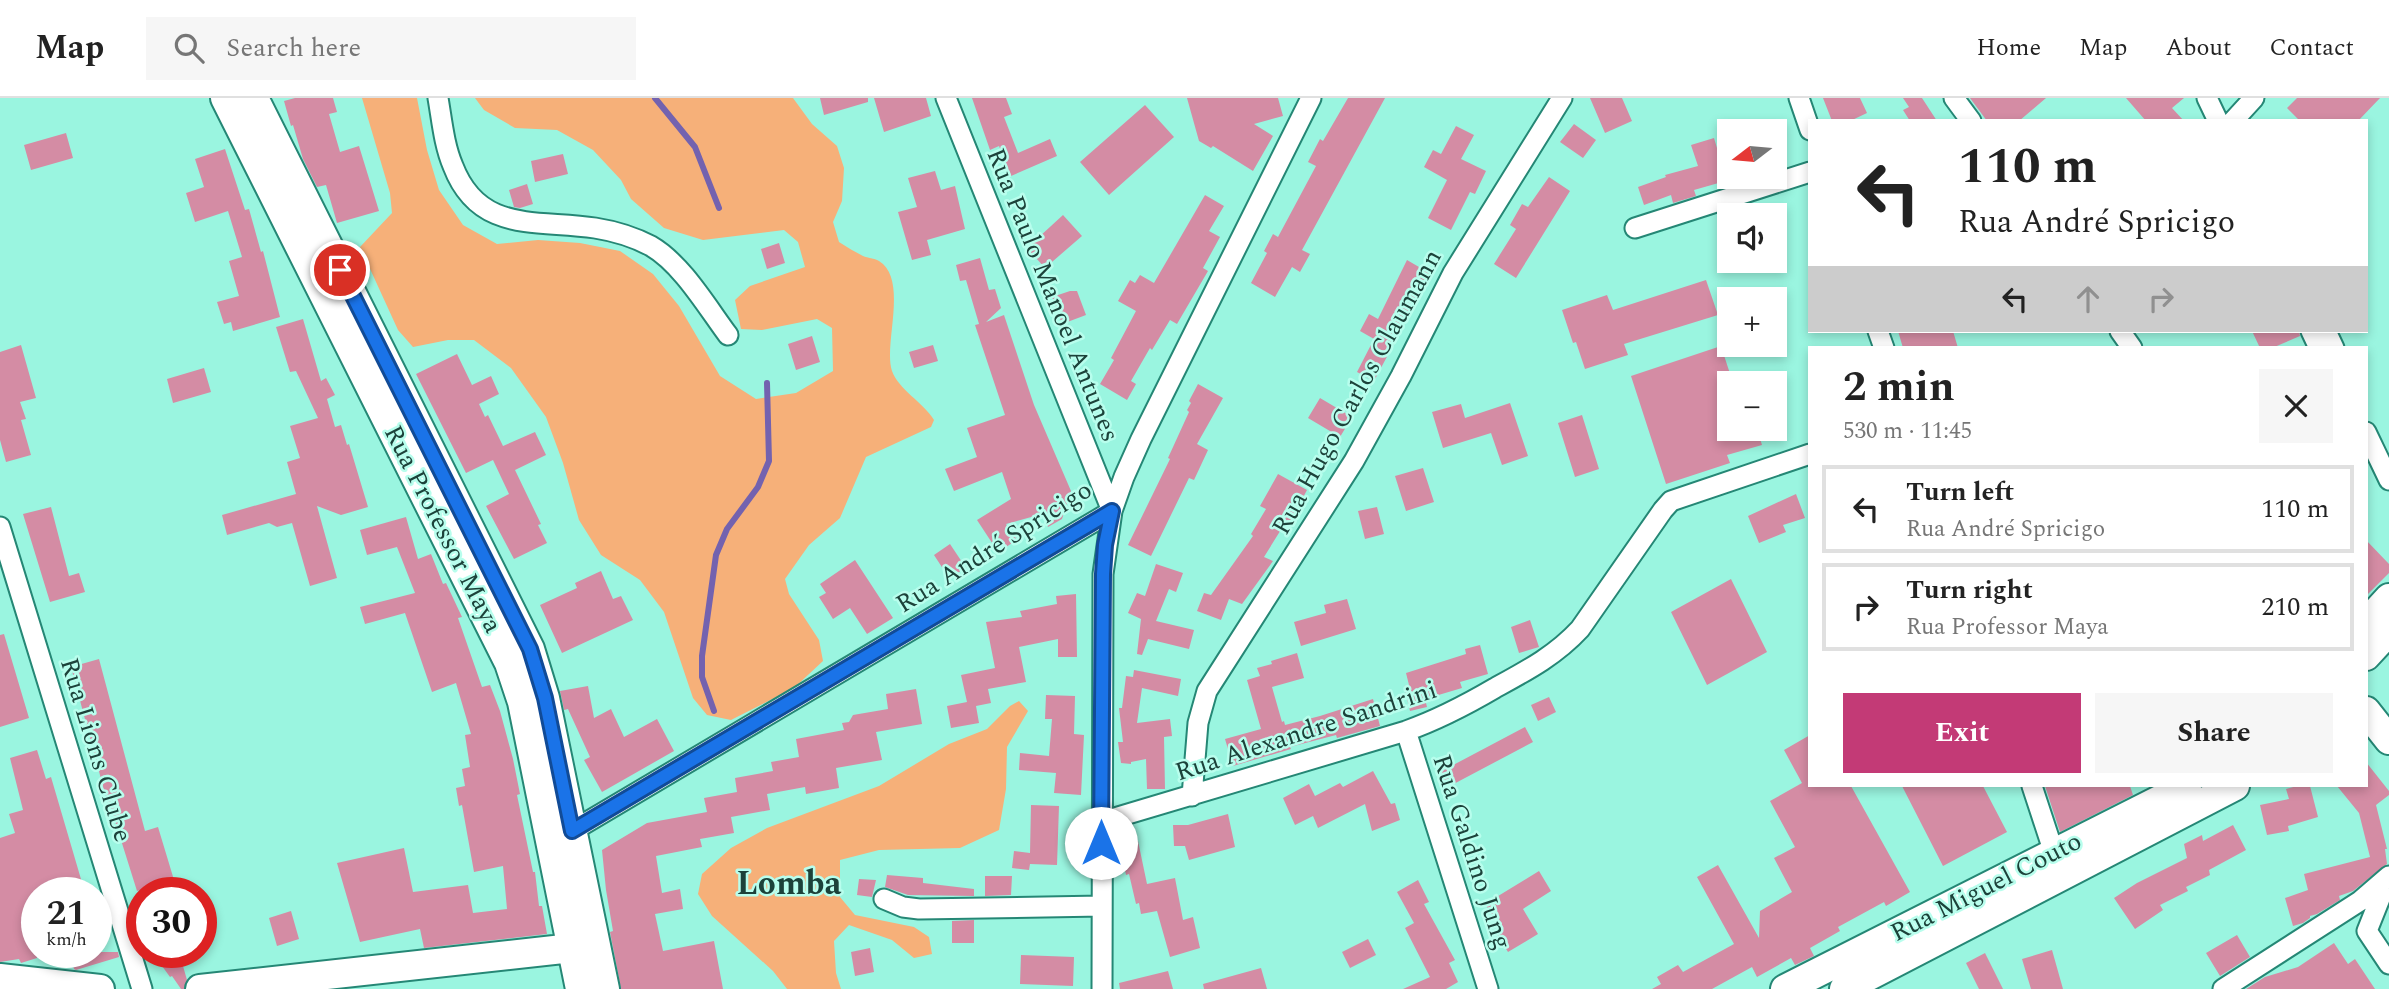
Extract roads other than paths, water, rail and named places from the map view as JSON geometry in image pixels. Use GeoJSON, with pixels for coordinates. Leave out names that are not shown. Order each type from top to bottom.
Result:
{"type":"FeatureCollection","features":[{"type":"Feature","properties":{"kind":"street"},"geometry":{"type":"LineString","coordinates":[[438,98],[453,166],[463,186],[480,205],[497,216],[518,222],[595,228],[627,236],[653,247],[692,286],[728,335]]}},
{"type":"Feature","properties":{"kind":"street","name":"Rua Paulo Manoel Antunes"},"geometry":{"type":"LineString","coordinates":[[946,98],[1112,511]]}},
{"type":"Feature","properties":{"kind":"street","name":"Rua Hugo Carlos Claumann"},"geometry":{"type":"LineString","coordinates":[[1192,796],[1198,723],[1207,691],[1354,461],[1453,273],[1562,98]]}},
{"type":"Feature","properties":{"kind":"street"},"geometry":{"type":"LineString","coordinates":[[1799,98],[1808,124]]}},
{"type":"Feature","properties":{"kind":"street"},"geometry":{"type":"LineString","coordinates":[[1954,98],[1970,119]]}},
{"type":"Feature","properties":{"kind":"street"},"geometry":{"type":"LineString","coordinates":[[2207,98],[2217,119]]}},
{"type":"Feature","properties":{"kind":"street"},"geometry":{"type":"LineString","coordinates":[[2235,119],[2255,98]]}},
{"type":"Feature","properties":{"kind":"street","name":"Rua Professor Maya"},"geometry":{"type":"LineString","coordinates":[[236,99],[318,253],[509,633],[516,682],[561,837],[584,947],[605,989]]}},
{"type":"Feature","properties":{"kind":"street","name":"Rua André Spricigo"},"geometry":{"type":"LineString","coordinates":[[561,837],[1112,511],[1140,439],[1309,100]]}},
{"type":"Feature","properties":{"kind":"street"},"geometry":{"type":"LineString","coordinates":[[1635,228],[1808,174]]}},
{"type":"Feature","properties":{"kind":"street"},"geometry":{"type":"LineString","coordinates":[[2368,436],[2389,480]]}},
{"type":"Feature","properties":{"kind":"street","name":"Rua Alexandre Sandrini"},"geometry":{"type":"LineString","coordinates":[[1101,822],[1406,731],[1478,698],[1546,660],[1580,629],[1662,510],[1671,501],[1808,455]]}},
{"type":"Feature","properties":{"kind":"street"},"geometry":{"type":"LineString","coordinates":[[1102,989],[1103,574],[1105,545],[1112,511]]}},
{"type":"Feature","properties":{"kind":"street","name":"Rua Lions Clube"},"geometry":{"type":"LineString","coordinates":[[0,527],[142,989]]}},
{"type":"Feature","properties":{"kind":"street"},"geometry":{"type":"LineString","coordinates":[[2368,620],[2389,598]]}},
{"type":"Feature","properties":{"kind":"street"},"geometry":{"type":"LineString","coordinates":[[2368,654],[2389,631]]}},
{"type":"Feature","properties":{"kind":"street"},"geometry":{"type":"LineString","coordinates":[[2368,713],[2389,740]]}},
{"type":"Feature","properties":{"kind":"street","name":"Rua Galdino Jung"},"geometry":{"type":"LineString","coordinates":[[1406,731],[1488,989]]}},
{"type":"Feature","properties":{"kind":"street"},"geometry":{"type":"LineString","coordinates":[[2032,787],[2054,853]]}},
{"type":"Feature","properties":{"kind":"street","name":"Rua Miguel Couto"},"geometry":{"type":"LineString","coordinates":[[1785,989],[1817,984],[2054,853],[2185,787]]}},
{"type":"Feature","properties":{"kind":"street","name":"Rua Miguel Couto"},"geometry":{"type":"LineString","coordinates":[[1844,989],[2228,787]]}},
{"type":"Feature","properties":{"kind":"street"},"geometry":{"type":"LineString","coordinates":[[2389,876],[2367,931],[2389,964]]}},
{"type":"Feature","properties":{"kind":"street"},"geometry":{"type":"LineString","coordinates":[[2223,989],[2360,901],[2389,876]]}},
{"type":"Feature","properties":{"kind":"street"},"geometry":{"type":"LineString","coordinates":[[884,899],[903,907],[919,909],[1102,906]]}},
{"type":"Feature","properties":{"kind":"street"},"geometry":{"type":"LineString","coordinates":[[200,989],[584,947]]}},
{"type":"Feature","properties":{"kind":"street","name":"Rua Professor Maya"},"geometry":{"type":"LineString","coordinates":[[580,989],[584,947]]}},
{"type":"Feature","properties":{"kind":"street"},"geometry":{"type":"LineString","coordinates":[[0,978],[100,989]]}},
{"type":"Feature","properties":{"kind":"waterway"},"geometry":{"type":"LineString","coordinates":[[655,98],[695,147],[719,208]]}},
{"type":"Feature","properties":{"kind":"waterway"},"geometry":{"type":"LineString","coordinates":[[714,711],[702,677],[702,656],[716,555],[727,529],[758,487],[769,461],[767,383]]}},
{"type":"Feature","properties":{"kind":"district","name":"Lomba"},"geometry":{"type":"Point","coordinates":[789,884]}}]}
